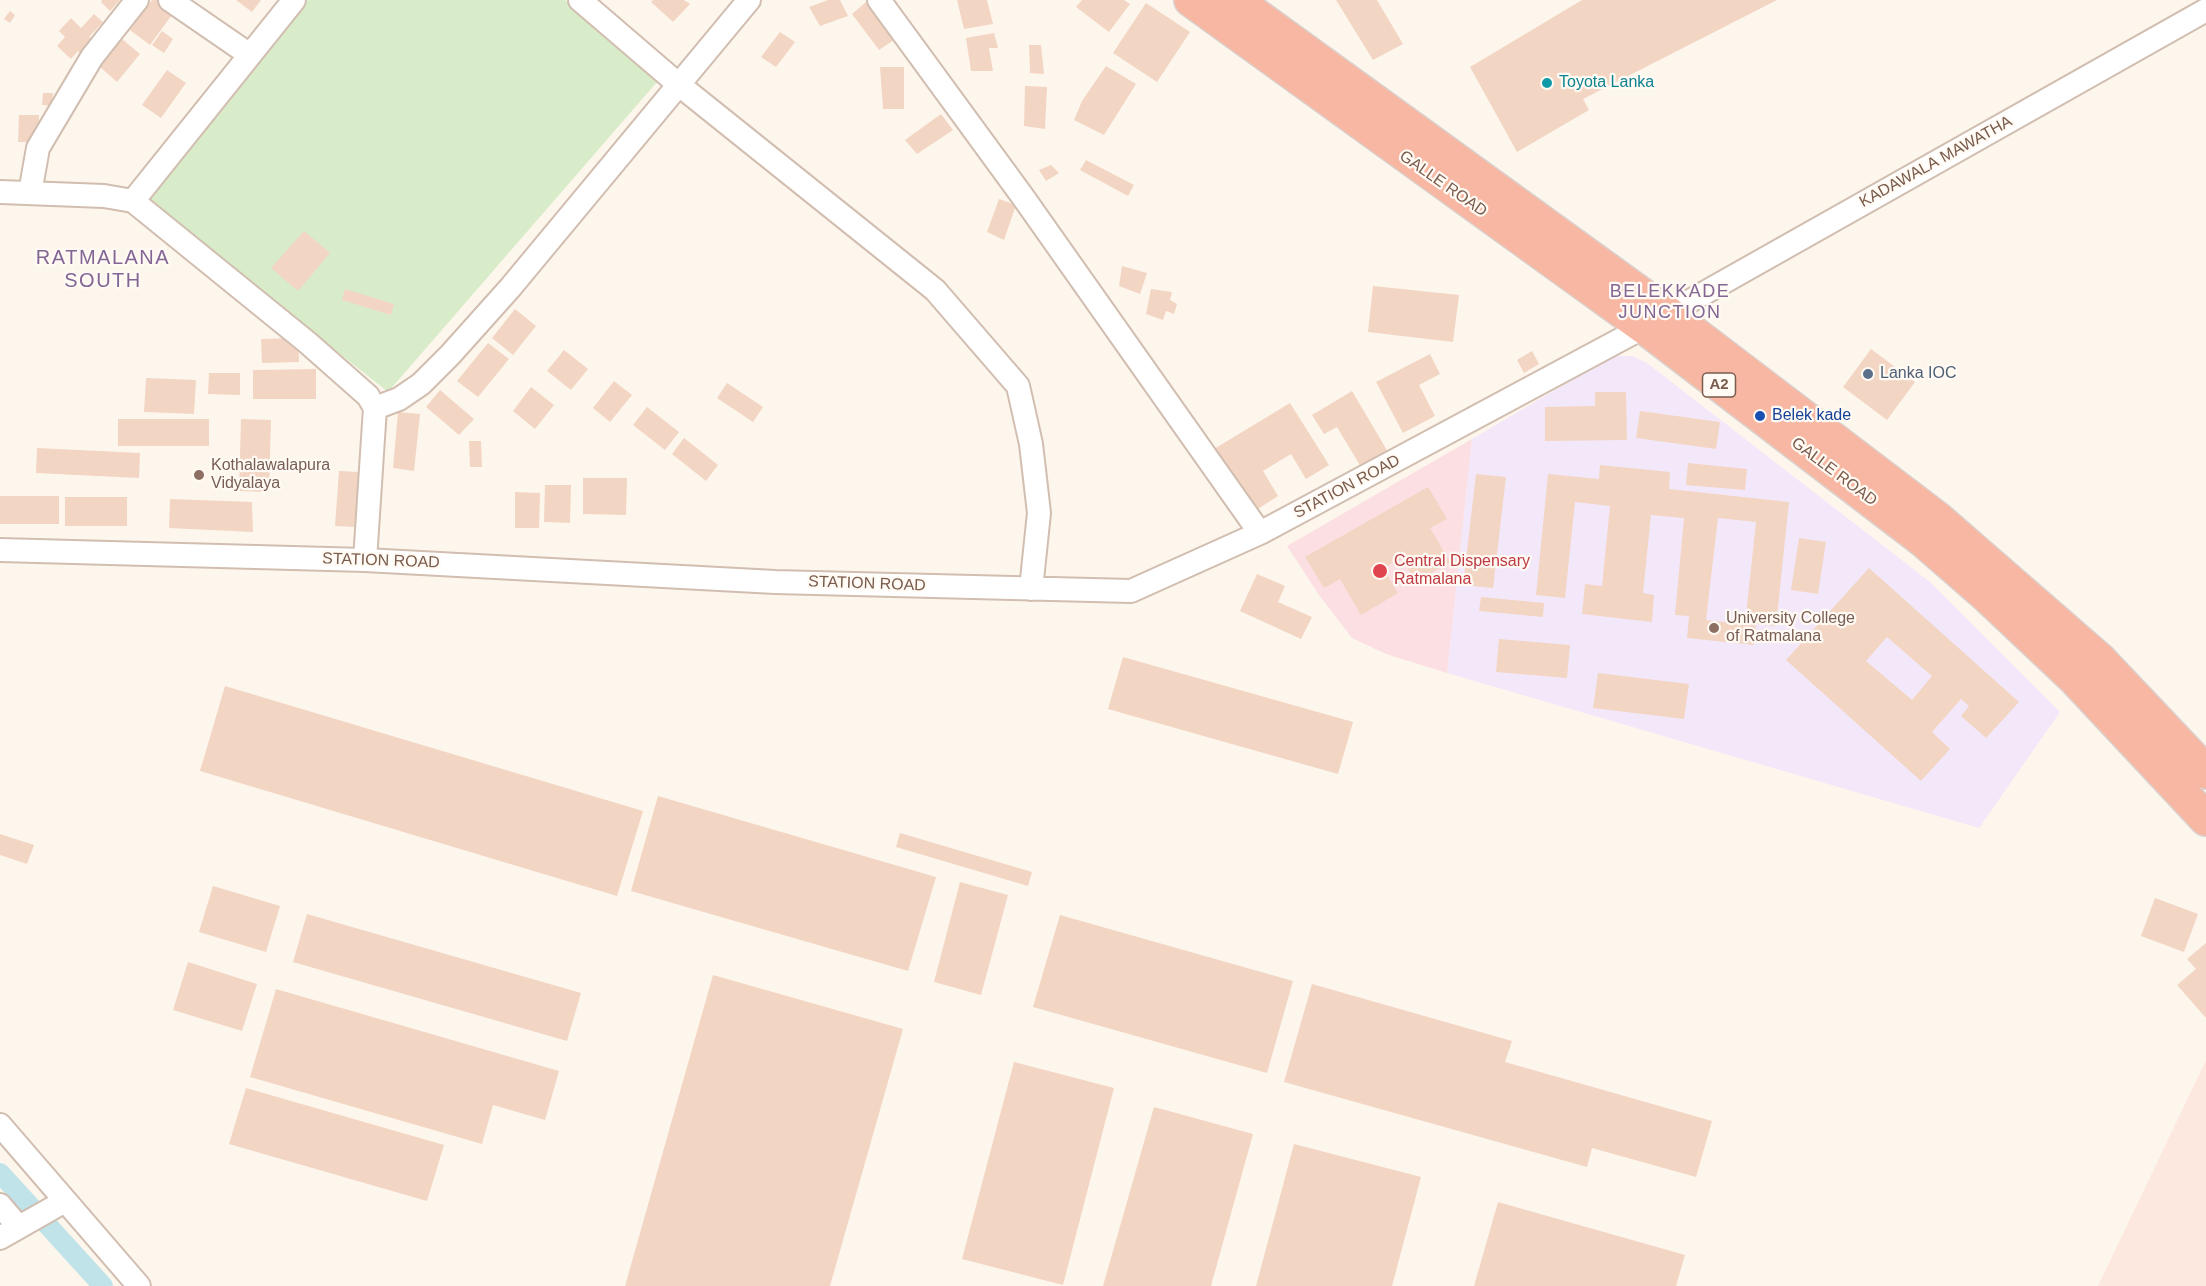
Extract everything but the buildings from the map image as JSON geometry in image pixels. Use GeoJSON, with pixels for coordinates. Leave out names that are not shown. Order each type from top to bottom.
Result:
{"type":"FeatureCollection","features":[{"type":"Feature","properties":{"kind":"highway","name":"GALLE ROAD"},"geometry":{"type":"LineString","coordinates":[[1191,0],[1888,480],[1972,547],[2100,660],[2206,772]]}},
{"type":"Feature","properties":{"kind":"highway","name":"GALLE ROAD"},"geometry":{"type":"LineString","coordinates":[[1235,0],[1655,320],[1963,574],[2075,679],[2206,819]]}},
{"type":"Feature","properties":{"kind":"street"},"geometry":{"type":"LineString","coordinates":[[30,193],[38,148],[92,57],[137,0]]}},
{"type":"Feature","properties":{"kind":"street"},"geometry":{"type":"LineString","coordinates":[[170,0],[250,55]]}},
{"type":"Feature","properties":{"kind":"street"},"geometry":{"type":"LineString","coordinates":[[133,201],[294,0]]}},
{"type":"Feature","properties":{"kind":"street"},"geometry":{"type":"LineString","coordinates":[[580,0],[678,84],[935,290],[1018,386],[1031,444],[1039,513],[1031,589]]}},
{"type":"Feature","properties":{"kind":"street"},"geometry":{"type":"LineString","coordinates":[[375,408],[399,399],[421,384],[450,355],[510,288],[749,0]]}},
{"type":"Feature","properties":{"kind":"street"},"geometry":{"type":"LineString","coordinates":[[879,0],[1023,197],[1260,533]]}},
{"type":"Feature","properties":{"kind":"street","name":"KADAWALA MAWATHA"},"geometry":{"type":"LineString","coordinates":[[1655,320],[2206,10]]}},
{"type":"Feature","properties":{"kind":"street"},"geometry":{"type":"LineString","coordinates":[[0,192],[104,196],[133,201],[316,350],[368,396],[375,408],[365,560]]}},
{"type":"Feature","properties":{"kind":"street","name":"STATION ROAD"},"geometry":{"type":"LineString","coordinates":[[0,550],[365,560],[775,582],[1131,591],[1260,533],[1655,320]]}},
{"type":"Feature","properties":{"kind":"street"},"geometry":{"type":"LineString","coordinates":[[0,1125],[139,1286]]}},
{"type":"Feature","properties":{"kind":"street"},"geometry":{"type":"LineString","coordinates":[[0,1205],[22,1223],[65,1201]]}},
{"type":"Feature","properties":{"kind":"shaded area","name":"University College of Ratmalana"},"geometry":{"type":"Polygon","coordinates":[[[1613,356],[1632,356],[1647,363],[1930,582],[2060,712],[1979,828],[1447,673],[1472,439],[1613,356]]]}},
{"type":"Feature","properties":{"kind":"shaded area","name":"Central Dispensary Ratmalana"},"geometry":{"type":"Polygon","coordinates":[[[1472,439],[1447,673],[1386,654],[1352,638],[1319,595],[1287,546],[1472,439]]]}},
{"type":"Feature","properties":{"kind":"shaded area"},"geometry":{"type":"Polygon","coordinates":[[[2206,1060],[2206,1286],[2098,1286],[2206,1060]]]}},
{"type":"Feature","properties":{"kind":"green space"},"geometry":{"type":"Polygon","coordinates":[[[308,0],[565,0],[657,82],[388,392],[143,198],[308,0]]]}},
{"type":"Feature","properties":{"kind":"waterway"},"geometry":{"type":"LineString","coordinates":[[0,1173],[103,1286]]}},
{"type":"Feature","properties":{"kind":"place","name":"Toyota Lanka"},"geometry":{"type":"Point","coordinates":[1547,83]}},
{"type":"Feature","properties":{"kind":"place","name":"Lanka IOC"},"geometry":{"type":"Point","coordinates":[1868,374]}},
{"type":"Feature","properties":{"kind":"place","name":"Belek kade"},"geometry":{"type":"Point","coordinates":[1760,416]}},
{"type":"Feature","properties":{"kind":"place","name":"Kothalawalapura Vidyalaya"},"geometry":{"type":"Point","coordinates":[199,475]}},
{"type":"Feature","properties":{"kind":"place","name":"Central Dispensary Ratmalana"},"geometry":{"type":"Point","coordinates":[1380,571]}},
{"type":"Feature","properties":{"kind":"place","name":"University College of Ratmalana"},"geometry":{"type":"Point","coordinates":[1714,628]}},
{"type":"Feature","properties":{"kind":"district","name":"RATMALANA SOUTH"},"geometry":{"type":"Point","coordinates":[103,270]}},
{"type":"Feature","properties":{"kind":"district","name":"BELEKKADE JUNCTION"},"geometry":{"type":"Point","coordinates":[1670,302]}}]}
